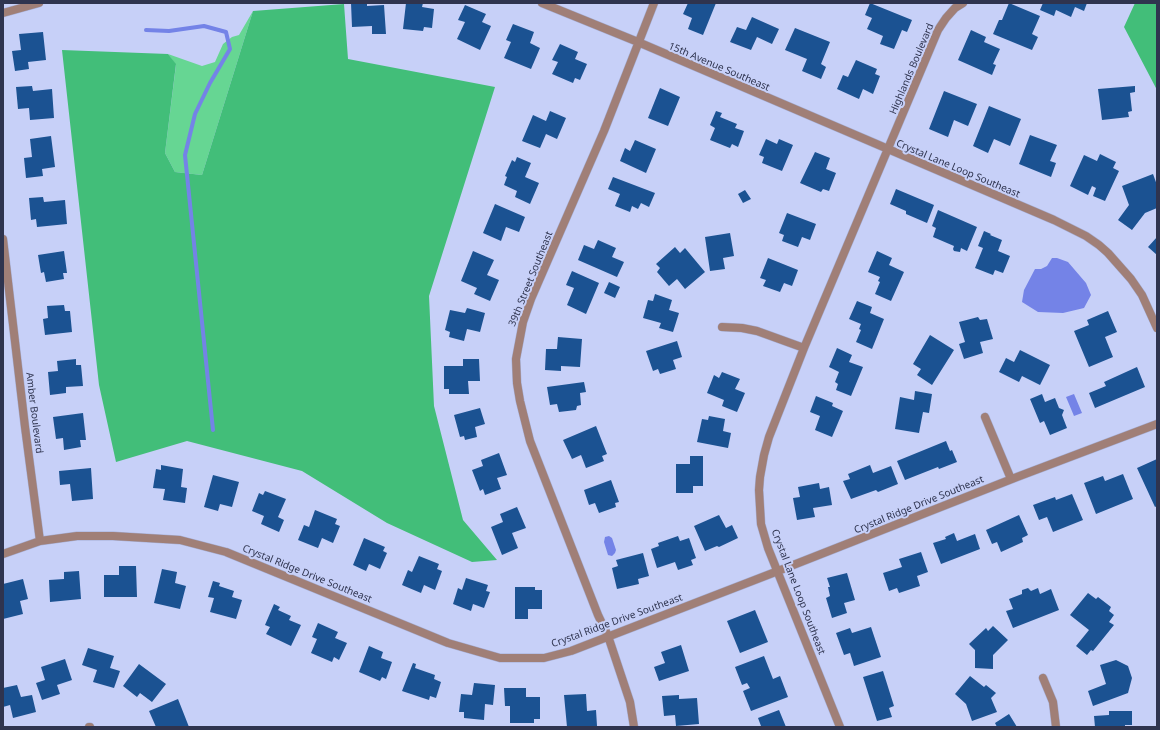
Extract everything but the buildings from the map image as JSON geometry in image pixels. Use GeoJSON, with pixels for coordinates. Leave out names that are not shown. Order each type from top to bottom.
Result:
{"type":"FeatureCollection","features":[{"type":"Feature","properties":{"kind":"street"},"geometry":{"type":"LineString","coordinates":[[3,13],[39,3]]}},
{"type":"Feature","properties":{"kind":"street","name":"15th Avenue Southeast"},"geometry":{"type":"LineString","coordinates":[[542,3],[638,42],[888,150]]}},
{"type":"Feature","properties":{"kind":"street","name":"39th Street Southeast"},"geometry":{"type":"LineString","coordinates":[[634,727],[630,702],[608,636],[598,616],[530,441],[520,401],[517,383],[516,359],[523,322],[604,131],[654,3]]}},
{"type":"Feature","properties":{"kind":"street","name":"Highlands Boulevard"},"geometry":{"type":"LineString","coordinates":[[888,150],[938,30],[955,8],[963,3]]}},
{"type":"Feature","properties":{"kind":"street","name":"Crystal Lane Loop Southeast"},"geometry":{"type":"LineString","coordinates":[[840,727],[768,548],[761,524],[759,490],[760,477],[769,437],[804,348],[888,150],[1054,220],[1099,244],[1121,266],[1131,279],[1142,295],[1157,328]]}},
{"type":"Feature","properties":{"kind":"street","name":"Amber Boulevard"},"geometry":{"type":"LineString","coordinates":[[3,239],[40,541]]}},
{"type":"Feature","properties":{"kind":"street"},"geometry":{"type":"LineString","coordinates":[[722,327],[742,328],[757,331],[804,348]]}},
{"type":"Feature","properties":{"kind":"street"},"geometry":{"type":"LineString","coordinates":[[985,417],[1011,479]]}},
{"type":"Feature","properties":{"kind":"street","name":"Crystal Ridge Drive Southeast"},"geometry":{"type":"LineString","coordinates":[[3,554],[40,541],[77,536],[113,536],[180,540],[226,552],[448,643],[500,658],[544,658],[571,651],[778,572],[1011,479],[1157,424]]}},
{"type":"Feature","properties":{"kind":"street"},"geometry":{"type":"LineString","coordinates":[[1043,678],[1053,702],[1056,727]]}},
{"type":"Feature","properties":{"kind":"green space"},"geometry":{"type":"Polygon","coordinates":[[[1135,3],[1157,3],[1157,90],[1124,27],[1135,3]]]}},
{"type":"Feature","properties":{"kind":"green space"},"geometry":{"type":"Polygon","coordinates":[[[344,4],[348,59],[495,87],[429,296],[434,406],[463,520],[497,560],[472,562],[387,523],[302,471],[187,441],[116,462],[99,385],[62,50],[168,54],[176,64],[165,153],[175,172],[202,175],[253,11],[344,4]]]}},
{"type":"Feature","properties":{"kind":"green space"},"geometry":{"type":"Polygon","coordinates":[[[253,11],[202,175],[175,172],[165,153],[176,65],[168,54],[202,66],[215,62],[223,44],[232,37],[239,35],[253,11]]]}},
{"type":"Feature","properties":{"kind":"water"},"geometry":{"type":"Polygon","coordinates":[[[1052,258],[1057,258],[1068,262],[1086,283],[1091,295],[1084,308],[1063,313],[1038,312],[1022,302],[1024,290],[1035,269],[1041,269],[1047,266],[1052,258]]]}},
{"type":"Feature","properties":{"kind":"water"},"geometry":{"type":"Polygon","coordinates":[[[1074,394],[1082,413],[1074,416],[1066,397],[1074,394]]]}},
{"type":"Feature","properties":{"kind":"water"},"geometry":{"type":"Polygon","coordinates":[[[609,536],[612,538],[616,550],[612,556],[608,555],[604,542],[605,537],[609,536]]]}},
{"type":"Feature","properties":{"kind":"waterway"},"geometry":{"type":"LineString","coordinates":[[146,30],[169,31],[204,26],[226,32],[230,49],[210,83],[195,114],[185,155],[213,430]]}}]}
